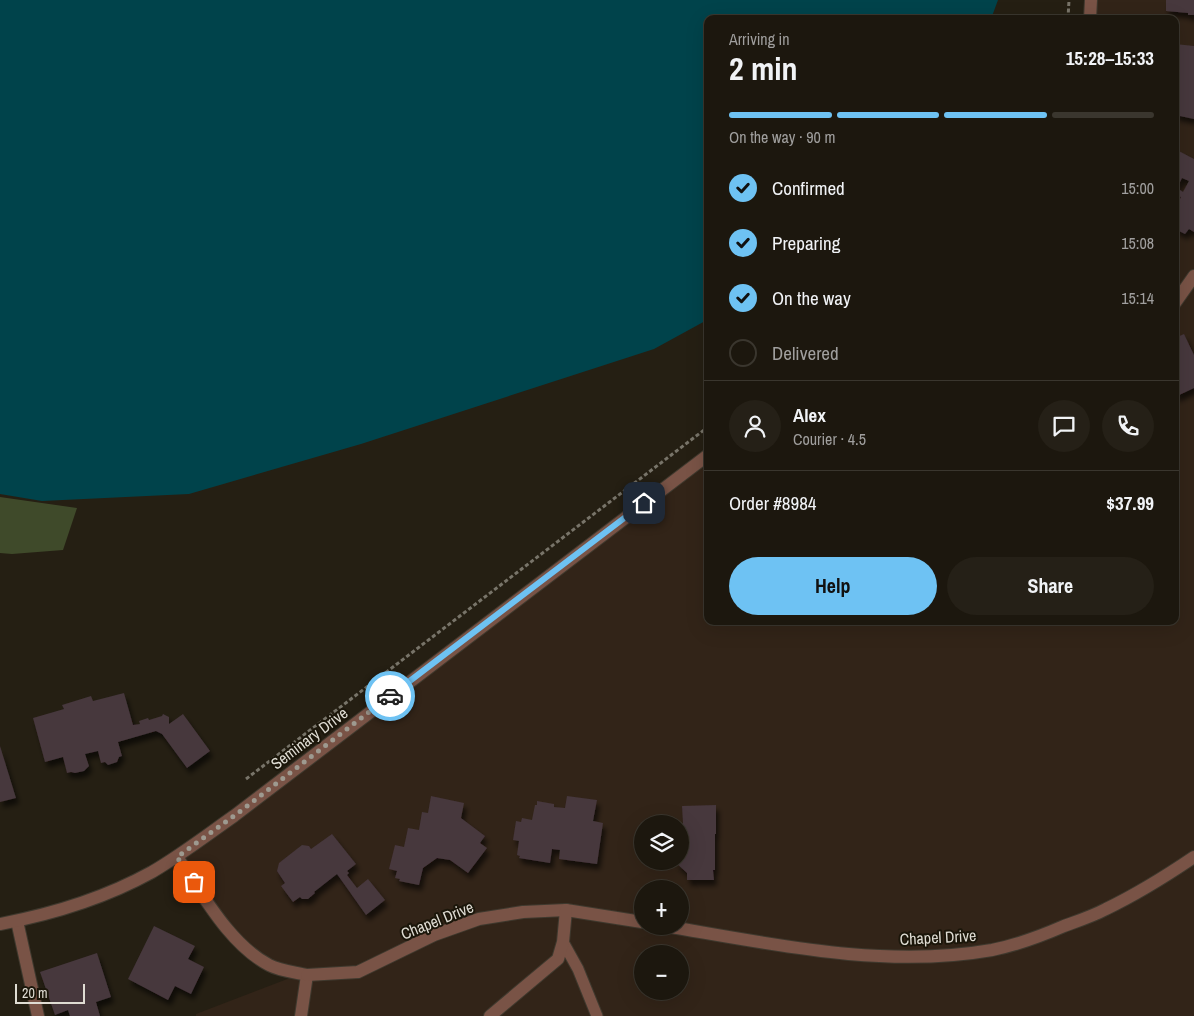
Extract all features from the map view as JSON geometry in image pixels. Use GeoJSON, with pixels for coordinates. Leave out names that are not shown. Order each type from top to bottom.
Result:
{"type":"FeatureCollection","features":[{"type":"Feature","properties":{"kind":"street"},"geometry":{"type":"LineString","coordinates":[[1090,15],[1092,0]]}},
{"type":"Feature","properties":{"kind":"street"},"geometry":{"type":"LineString","coordinates":[[1179,297],[1194,276]]}},
{"type":"Feature","properties":{"kind":"street","name":"Seminary Drive"},"geometry":{"type":"LineString","coordinates":[[0,924],[68,908],[110,892],[150,873],[177,857],[234,816],[704,458]]}},
{"type":"Feature","properties":{"kind":"street","name":"Chapel Drive"},"geometry":{"type":"LineString","coordinates":[[177,857],[232,935],[251,954],[271,967],[307,975],[358,972],[434,935],[479,919],[523,912],[566,910],[634,921]]}},
{"type":"Feature","properties":{"kind":"street","name":"Chapel Drive"},"geometry":{"type":"LineString","coordinates":[[689,930],[794,948],[861,955],[930,956],[993,950],[1042,936],[1106,909],[1157,881],[1194,857]]}},
{"type":"Feature","properties":{"kind":"street"},"geometry":{"type":"LineString","coordinates":[[490,1016],[558,959],[563,942],[566,910]]}},
{"type":"Feature","properties":{"kind":"street"},"geometry":{"type":"LineString","coordinates":[[17,921],[38,1016]]}},
{"type":"Feature","properties":{"kind":"street"},"geometry":{"type":"LineString","coordinates":[[301,1016],[307,975]]}},
{"type":"Feature","properties":{"kind":"lane"},"geometry":{"type":"LineString","coordinates":[[563,942],[578,968],[597,1016]]}},
{"type":"Feature","properties":{"kind":"path"},"geometry":{"type":"LineString","coordinates":[[1068,15],[1069,0]]}},
{"type":"Feature","properties":{"kind":"path"},"geometry":{"type":"LineString","coordinates":[[246,779],[704,430]]}},
{"type":"Feature","properties":{"kind":"shaded area"},"geometry":{"type":"Polygon","coordinates":[[[1085,0],[1194,0],[1194,1016],[196,1016],[196,1014],[290,978],[183,885],[177,857],[704,457],[704,625],[1179,625],[1179,15],[1083,15],[1085,0]]]}},
{"type":"Feature","properties":{"kind":"green space"},"geometry":{"type":"Polygon","coordinates":[[[0,497],[77,508],[63,550],[12,554],[0,553],[0,497]]]}},
{"type":"Feature","properties":{"kind":"water"},"geometry":{"type":"Polygon","coordinates":[[[0,0],[998,0],[992,15],[704,15],[704,322],[654,349],[361,444],[189,494],[42,501],[0,494],[0,0]]]}},
{"type":"Feature","properties":{"kind":"building"},"geometry":{"type":"Polygon","coordinates":[[[1166,0],[1194,0],[1194,15],[1166,11],[1166,0]]]}},
{"type":"Feature","properties":{"kind":"building"},"geometry":{"type":"Polygon","coordinates":[[[1179,44],[1194,46],[1194,119],[1179,116],[1179,44]]]}},
{"type":"Feature","properties":{"kind":"building"},"geometry":{"type":"Polygon","coordinates":[[[1179,151],[1194,159],[1194,232],[1189,229],[1185,234],[1179,231],[1179,201],[1181,197],[1179,196],[1179,189],[1183,192],[1189,181],[1182,178],[1179,184],[1179,151]]]}},
{"type":"Feature","properties":{"kind":"building"},"geometry":{"type":"Polygon","coordinates":[[[1184,334],[1194,355],[1194,388],[1179,395],[1179,336],[1184,334]]]}},
{"type":"Feature","properties":{"kind":"building"},"geometry":{"type":"Polygon","coordinates":[[[124,693],[133,725],[140,724],[139,721],[148,718],[149,720],[163,714],[169,717],[169,724],[183,714],[210,751],[187,768],[162,734],[156,731],[118,742],[122,756],[119,757],[117,762],[108,765],[105,762],[101,763],[98,751],[85,754],[89,766],[84,771],[75,773],[67,773],[63,757],[45,762],[33,718],[64,709],[62,705],[91,696],[93,701],[124,693]]]}},
{"type":"Feature","properties":{"kind":"building"},"geometry":{"type":"Polygon","coordinates":[[[0,746],[16,798],[0,802],[0,746]]]}},
{"type":"Feature","properties":{"kind":"building"},"geometry":{"type":"Polygon","coordinates":[[[431,796],[464,803],[461,818],[485,836],[480,843],[487,848],[468,873],[450,860],[437,858],[423,868],[419,885],[399,881],[400,879],[395,878],[397,871],[389,869],[395,845],[404,847],[408,828],[419,830],[422,812],[428,813],[431,796]]]}},
{"type":"Feature","properties":{"kind":"building"},"geometry":{"type":"Polygon","coordinates":[[[567,796],[597,800],[593,821],[603,823],[597,864],[559,859],[560,850],[552,849],[550,863],[519,858],[520,856],[517,855],[519,841],[513,840],[516,821],[521,822],[522,818],[532,820],[537,801],[554,804],[554,807],[565,808],[567,796]]]}},
{"type":"Feature","properties":{"kind":"building"},"geometry":{"type":"Polygon","coordinates":[[[716,805],[714,880],[687,880],[687,873],[684,870],[689,870],[689,815],[683,815],[682,806],[716,805]]]}},
{"type":"Feature","properties":{"kind":"building"},"geometry":{"type":"Polygon","coordinates":[[[332,834],[356,864],[347,871],[349,873],[347,875],[357,888],[368,879],[385,900],[366,915],[337,874],[308,899],[300,897],[293,902],[281,886],[285,883],[277,871],[279,863],[302,845],[309,846],[311,849],[332,834]]]}},
{"type":"Feature","properties":{"kind":"building"},"geometry":{"type":"Polygon","coordinates":[[[154,926],[195,946],[188,959],[204,967],[191,994],[175,986],[168,1000],[128,979],[154,926]]]}},
{"type":"Feature","properties":{"kind":"building"},"geometry":{"type":"Polygon","coordinates":[[[97,953],[111,997],[96,1002],[100,1016],[70,1016],[68,1010],[55,1015],[40,972],[97,953]]]}},
{"type":"Feature","properties":{"kind":"way so far"},"geometry":{"type":"LineString","coordinates":[[194,882],[177,857],[234,816],[390,696]]}},
{"type":"Feature","properties":{"kind":"route"},"geometry":{"type":"LineString","coordinates":[[390,696],[644,503]]}}]}
